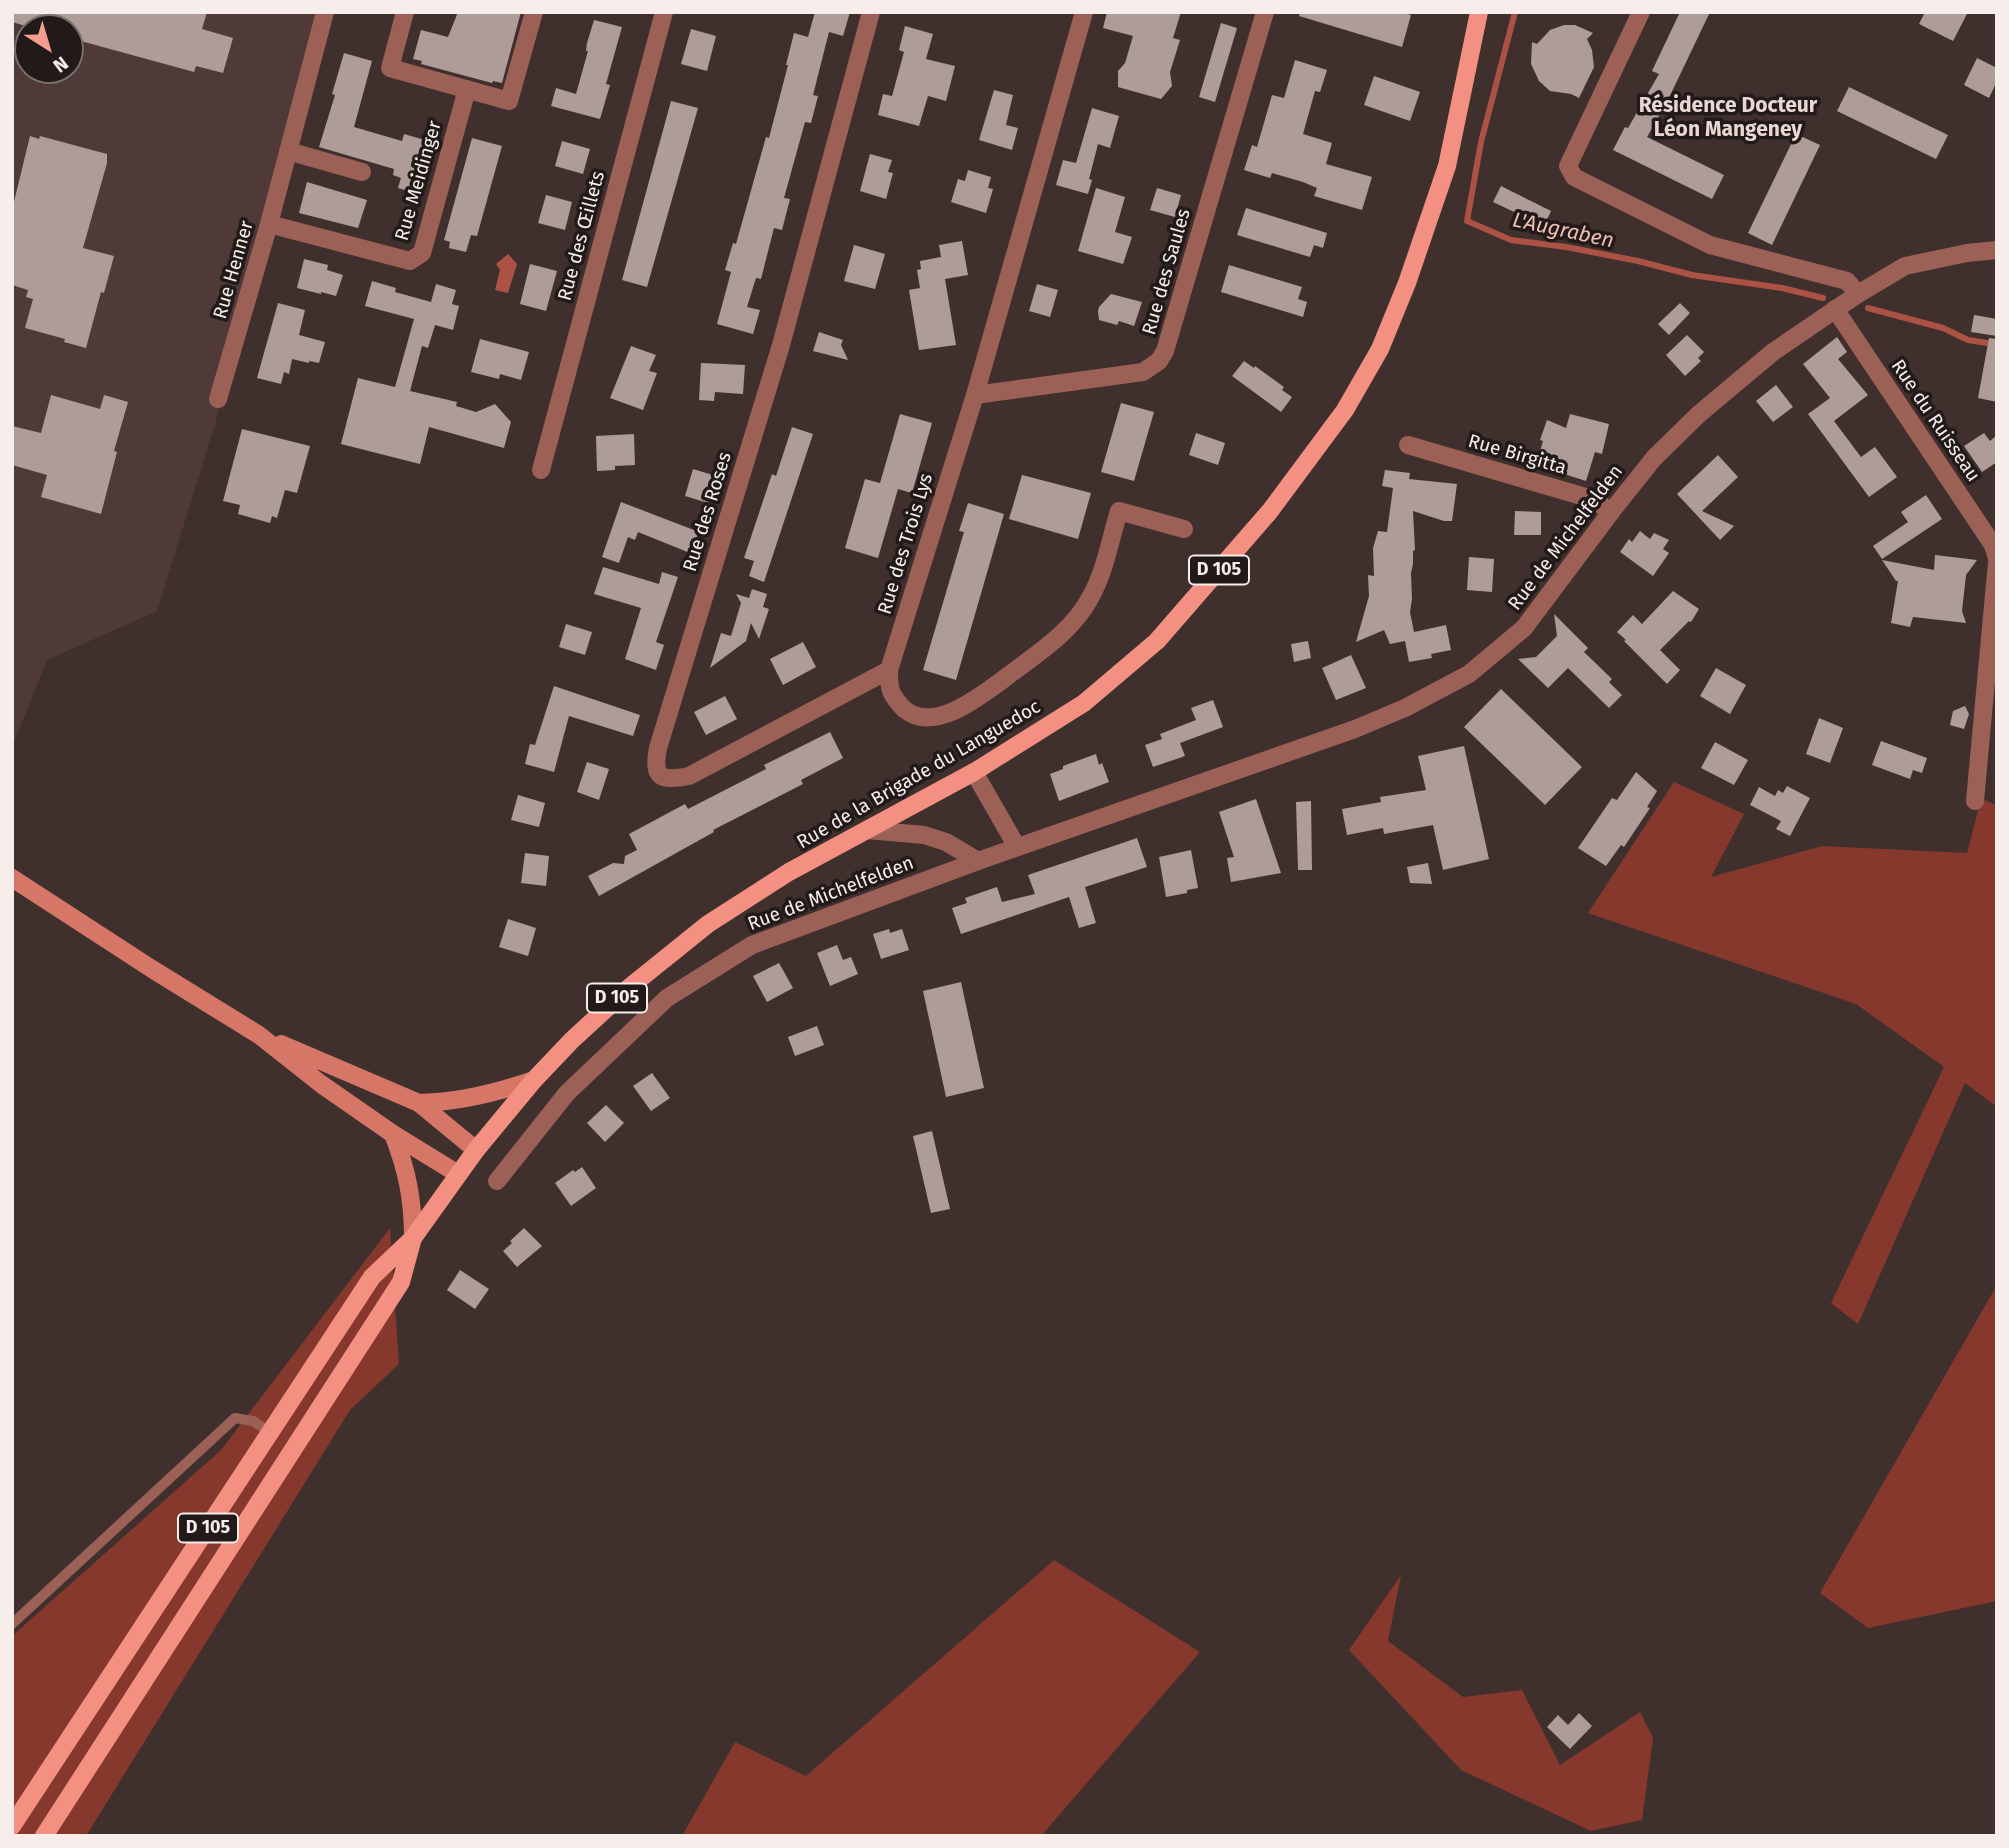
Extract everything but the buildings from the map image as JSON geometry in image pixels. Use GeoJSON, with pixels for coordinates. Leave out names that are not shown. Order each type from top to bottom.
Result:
{"type":"FeatureCollection","features":[{"type":"Feature","properties":{"kind":"main road","name":"Rue de la Brigade du Languedoc"},"geometry":{"type":"LineString","coordinates":[[534,1080],[572,1040],[631,986],[708,924],[789,872],[974,772],[1084,703],[1157,640],[1270,511],[1345,410],[1380,349],[1407,282],[1447,166],[1479,12]]}},
{"type":"Feature","properties":{"kind":"main road"},"geometry":{"type":"LineString","coordinates":[[12,878],[259,1035],[321,1084],[393,1134],[458,1174]]}},
{"type":"Feature","properties":{"kind":"main road"},"geometry":{"type":"LineString","coordinates":[[259,1035],[418,1103],[475,1150]]}},
{"type":"Feature","properties":{"kind":"main road"},"geometry":{"type":"LineString","coordinates":[[418,1103],[469,1098],[534,1080]]}},
{"type":"Feature","properties":{"kind":"main road","name":"D 105"},"geometry":{"type":"LineString","coordinates":[[12,1826],[372,1277],[413,1238],[475,1150],[534,1080]]}},
{"type":"Feature","properties":{"kind":"main road"},"geometry":{"type":"LineString","coordinates":[[393,1134],[407,1172],[412,1199],[413,1238]]}},
{"type":"Feature","properties":{"kind":"main road","name":"D 105"},"geometry":{"type":"LineString","coordinates":[[44,1836],[401,1282],[413,1238]]}},
{"type":"Feature","properties":{"kind":"street","name":"Rue Henner"},"geometry":{"type":"LineString","coordinates":[[218,399],[269,224],[325,12]]}},
{"type":"Feature","properties":{"kind":"street"},"geometry":{"type":"LineString","coordinates":[[405,12],[390,68],[509,100],[534,12]]}},
{"type":"Feature","properties":{"kind":"street","name":"Rue des Œillets"},"geometry":{"type":"LineString","coordinates":[[541,470],[664,12]]}},
{"type":"Feature","properties":{"kind":"street","name":"Rue des Roses"},"geometry":{"type":"LineString","coordinates":[[871,12],[781,345],[654,765],[657,772],[665,777],[689,776],[889,670]]}},
{"type":"Feature","properties":{"kind":"street","name":"Rue des Trois Lys"},"geometry":{"type":"LineString","coordinates":[[889,670],[975,395],[1084,12]]}},
{"type":"Feature","properties":{"kind":"street","name":"Rue des Saules"},"geometry":{"type":"LineString","coordinates":[[975,395],[1143,372],[1159,361],[1165,351],[1265,12]]}},
{"type":"Feature","properties":{"kind":"street"},"geometry":{"type":"LineString","coordinates":[[1642,12],[1568,166],[1574,177],[1710,245],[1847,281],[1858,293]]}},
{"type":"Feature","properties":{"kind":"street","name":"Rue Meidinger"},"geometry":{"type":"LineString","coordinates":[[269,224],[410,261],[422,253],[467,89]]}},
{"type":"Feature","properties":{"kind":"street"},"geometry":{"type":"LineString","coordinates":[[288,151],[362,172]]}},
{"type":"Feature","properties":{"kind":"street","name":"Rue de Michelfelden"},"geometry":{"type":"LineString","coordinates":[[497,1181],[567,1093],[667,998],[752,945],[1017,847],[1355,729],[1405,708],[1469,674],[1524,628],[1654,458],[1699,414],[1773,352],[1858,293],[1905,266],[1967,253],[1997,250]]}},
{"type":"Feature","properties":{"kind":"street","name":"Rue du Ruisseau"},"geometry":{"type":"LineString","coordinates":[[1835,309],[1993,545],[1997,560],[1975,801]]}},
{"type":"Feature","properties":{"kind":"street","name":"Rue Birgitta"},"geometry":{"type":"LineString","coordinates":[[1408,445],[1592,499],[1611,512]]}},
{"type":"Feature","properties":{"kind":"street"},"geometry":{"type":"LineString","coordinates":[[889,670],[891,692],[897,703],[908,712],[928,718],[954,711],[979,698],[1037,654],[1071,623],[1090,600],[1119,511],[1184,529]]}},
{"type":"Feature","properties":{"kind":"street"},"geometry":{"type":"LineString","coordinates":[[974,772],[1017,847]]}},
{"type":"Feature","properties":{"kind":"street"},"geometry":{"type":"LineString","coordinates":[[867,830],[924,835],[946,842],[978,861]]}},
{"type":"Feature","properties":{"kind":"lane"},"geometry":{"type":"LineString","coordinates":[[12,1624],[235,1418],[253,1422],[271,1433]]}},
{"type":"Feature","properties":{"kind":"shaded area"},"geometry":{"type":"Polygon","coordinates":[[[12,12],[323,12],[215,424],[157,611],[47,660],[12,747],[12,12]]]}},
{"type":"Feature","properties":{"kind":"shaded area"},"geometry":{"type":"Polygon","coordinates":[[[508,254],[517,264],[508,293],[495,290],[500,270],[496,264],[508,254]]]}},
{"type":"Feature","properties":{"kind":"shaded area"},"geometry":{"type":"Polygon","coordinates":[[[1674,782],[1744,814],[1711,877],[1822,846],[1967,853],[1981,799],[1997,805],[1997,1107],[1965,1083],[1858,1324],[1831,1303],[1944,1067],[1856,1004],[1588,913],[1674,782]]]}},
{"type":"Feature","properties":{"kind":"shaded area"},"geometry":{"type":"Polygon","coordinates":[[[390,1228],[399,1364],[350,1410],[86,1836],[12,1836],[12,1636],[221,1450],[390,1228]]]}},
{"type":"Feature","properties":{"kind":"shaded area"},"geometry":{"type":"Polygon","coordinates":[[[1997,1285],[1997,1601],[1868,1628],[1820,1593],[1997,1285]]]}},
{"type":"Feature","properties":{"kind":"shaded area"},"geometry":{"type":"Polygon","coordinates":[[[1054,1560],[1200,1652],[1041,1836],[682,1836],[735,1742],[806,1776],[1054,1560]]]}},
{"type":"Feature","properties":{"kind":"shaded area"},"geometry":{"type":"Polygon","coordinates":[[[1401,1575],[1388,1641],[1463,1697],[1522,1690],[1560,1765],[1640,1712],[1653,1738],[1642,1820],[1591,1831],[1461,1770],[1349,1650],[1401,1575]]]}},
{"type":"Feature","properties":{"kind":"waterway","name":"L'Augraben"},"geometry":{"type":"LineString","coordinates":[[1515,12],[1481,142],[1467,221],[1511,240],[1566,247],[1692,275],[1782,288],[1823,298]]}},
{"type":"Feature","properties":{"kind":"waterway","name":"L'Augraben"},"geometry":{"type":"LineString","coordinates":[[1868,308],[1943,328],[1968,340],[1994,344]]}},
{"type":"Feature","properties":{"kind":"district","name":"Résidence Docteur Léon Mangeney"},"geometry":{"type":"Point","coordinates":[1728,118]}}]}
